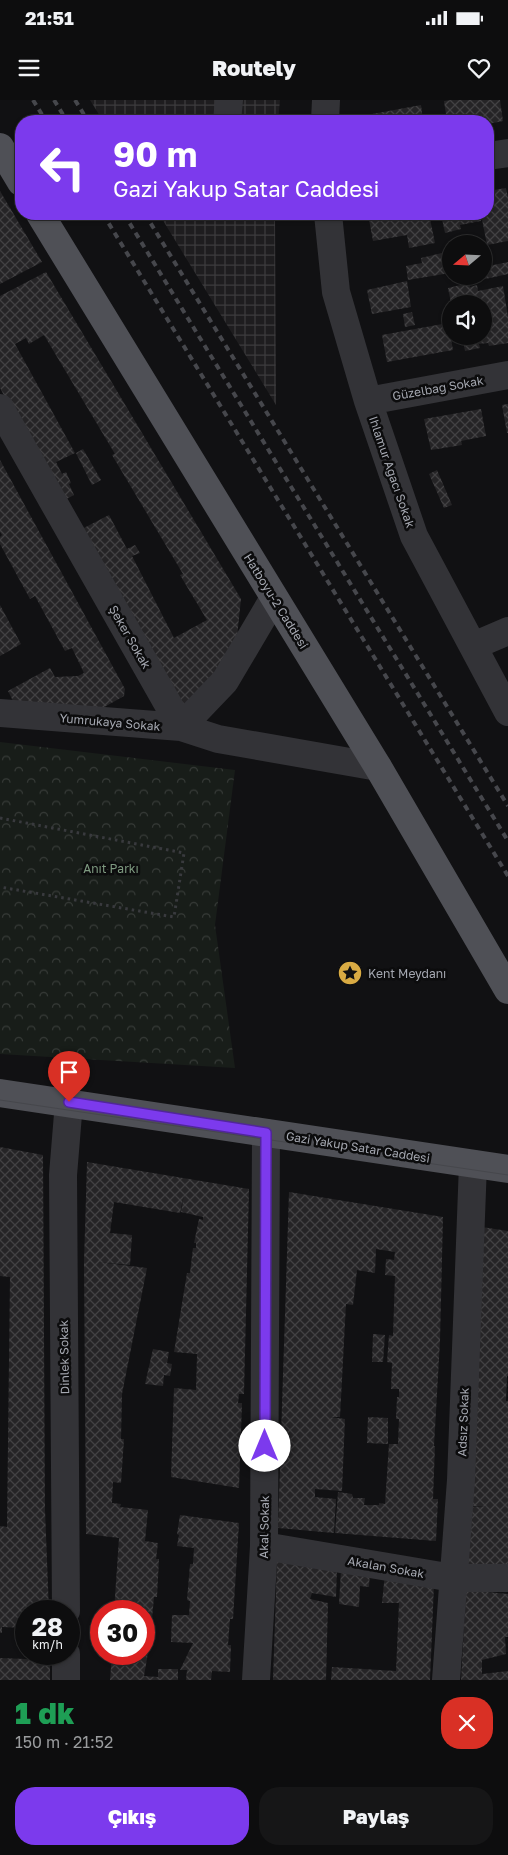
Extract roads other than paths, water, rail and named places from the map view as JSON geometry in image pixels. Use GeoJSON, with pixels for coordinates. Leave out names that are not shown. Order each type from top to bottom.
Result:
{"type":"FeatureCollection","features":[{"type":"Feature","properties":{"kind":"main road"},"geometry":{"type":"LineString","coordinates":[[0,147],[15,172]]}},
{"type":"Feature","properties":{"kind":"main road","name":"Hatboyu-2 Caddesi"},"geometry":{"type":"LineString","coordinates":[[44,220],[378,767],[508,990]]}},
{"type":"Feature","properties":{"kind":"main road","name":"Gazi Yakup Satar Caddesi"},"geometry":{"type":"LineString","coordinates":[[0,1093],[68,1112],[266,1140],[334,1156],[473,1172],[508,1169]]}},
{"type":"Feature","properties":{"kind":"main road","name":"Gazi Yakup Satar Caddesi"},"geometry":{"type":"LineString","coordinates":[[0,1112],[68,1112]]}},
{"type":"Feature","properties":{"kind":"main road","name":"Gazi Yakup Satar Caddesi"},"geometry":{"type":"LineString","coordinates":[[473,1172],[508,1186]]}},
{"type":"Feature","properties":{"kind":"street"},"geometry":{"type":"LineString","coordinates":[[228,115],[230,100]]}},
{"type":"Feature","properties":{"kind":"street"},"geometry":{"type":"LineString","coordinates":[[325,115],[326,100]]}},
{"type":"Feature","properties":{"kind":"street"},"geometry":{"type":"LineString","coordinates":[[494,155],[508,153]]}},
{"type":"Feature","properties":{"kind":"street","name":"Ihlamur Ağacı Sokak"},"geometry":{"type":"LineString","coordinates":[[329,220],[336,292],[368,400],[414,536],[508,712]]}},
{"type":"Feature","properties":{"kind":"street","name":"Güzelbağ Sokak"},"geometry":{"type":"LineString","coordinates":[[368,400],[508,375]]}},
{"type":"Feature","properties":{"kind":"street","name":"Şeker Sokak"},"geometry":{"type":"LineString","coordinates":[[0,408],[181,727]]}},
{"type":"Feature","properties":{"kind":"street"},"geometry":{"type":"LineString","coordinates":[[181,727],[225,680],[274,598]]}},
{"type":"Feature","properties":{"kind":"street"},"geometry":{"type":"LineString","coordinates":[[473,646],[508,631]]}},
{"type":"Feature","properties":{"kind":"street","name":"Yumrukaya Sokak"},"geometry":{"type":"LineString","coordinates":[[2,710],[181,727],[218,738],[378,767]]}},
{"type":"Feature","properties":{"kind":"street","name":"Dinlek Sokak"},"geometry":{"type":"LineString","coordinates":[[66,1600],[63,1175],[68,1112]]}},
{"type":"Feature","properties":{"kind":"street","name":"Akal Sokak"},"geometry":{"type":"LineString","coordinates":[[256,1680],[264,1546],[266,1140]]}},
{"type":"Feature","properties":{"kind":"street","name":"Adsız Sokak"},"geometry":{"type":"LineString","coordinates":[[446,1680],[461,1480],[473,1172]]}},
{"type":"Feature","properties":{"kind":"street","name":"Akalan Sokak"},"geometry":{"type":"LineString","coordinates":[[264,1546],[453,1578],[508,1578]]}},
{"type":"Feature","properties":{"kind":"street"},"geometry":{"type":"LineString","coordinates":[[66,1665],[66,1680]]}},
{"type":"Feature","properties":{"kind":"tram line"},"geometry":{"type":"LineString","coordinates":[[0,1100],[508,1175]]}},
{"type":"Feature","properties":{"kind":"railway"},"geometry":{"type":"LineString","coordinates":[[33,100],[42,115]]}},
{"type":"Feature","properties":{"kind":"railway"},"geometry":{"type":"LineString","coordinates":[[54,100],[63,115]]}},
{"type":"Feature","properties":{"kind":"railway"},"geometry":{"type":"LineString","coordinates":[[75,100],[84,115]]}},
{"type":"Feature","properties":{"kind":"railway"},"geometry":{"type":"LineString","coordinates":[[107,220],[508,876]]}},
{"type":"Feature","properties":{"kind":"railway"},"geometry":{"type":"LineString","coordinates":[[128,220],[508,841]]}},
{"type":"Feature","properties":{"kind":"railway"},"geometry":{"type":"LineString","coordinates":[[149,220],[508,806]]}},
{"type":"Feature","properties":{"kind":"place","name":"Kent Meydanı"},"geometry":{"type":"Point","coordinates":[350,973]}},
{"type":"Feature","properties":{"kind":"park label","name":"Anıt Parkı"},"geometry":{"type":"Point","coordinates":[111,868]}}]}
